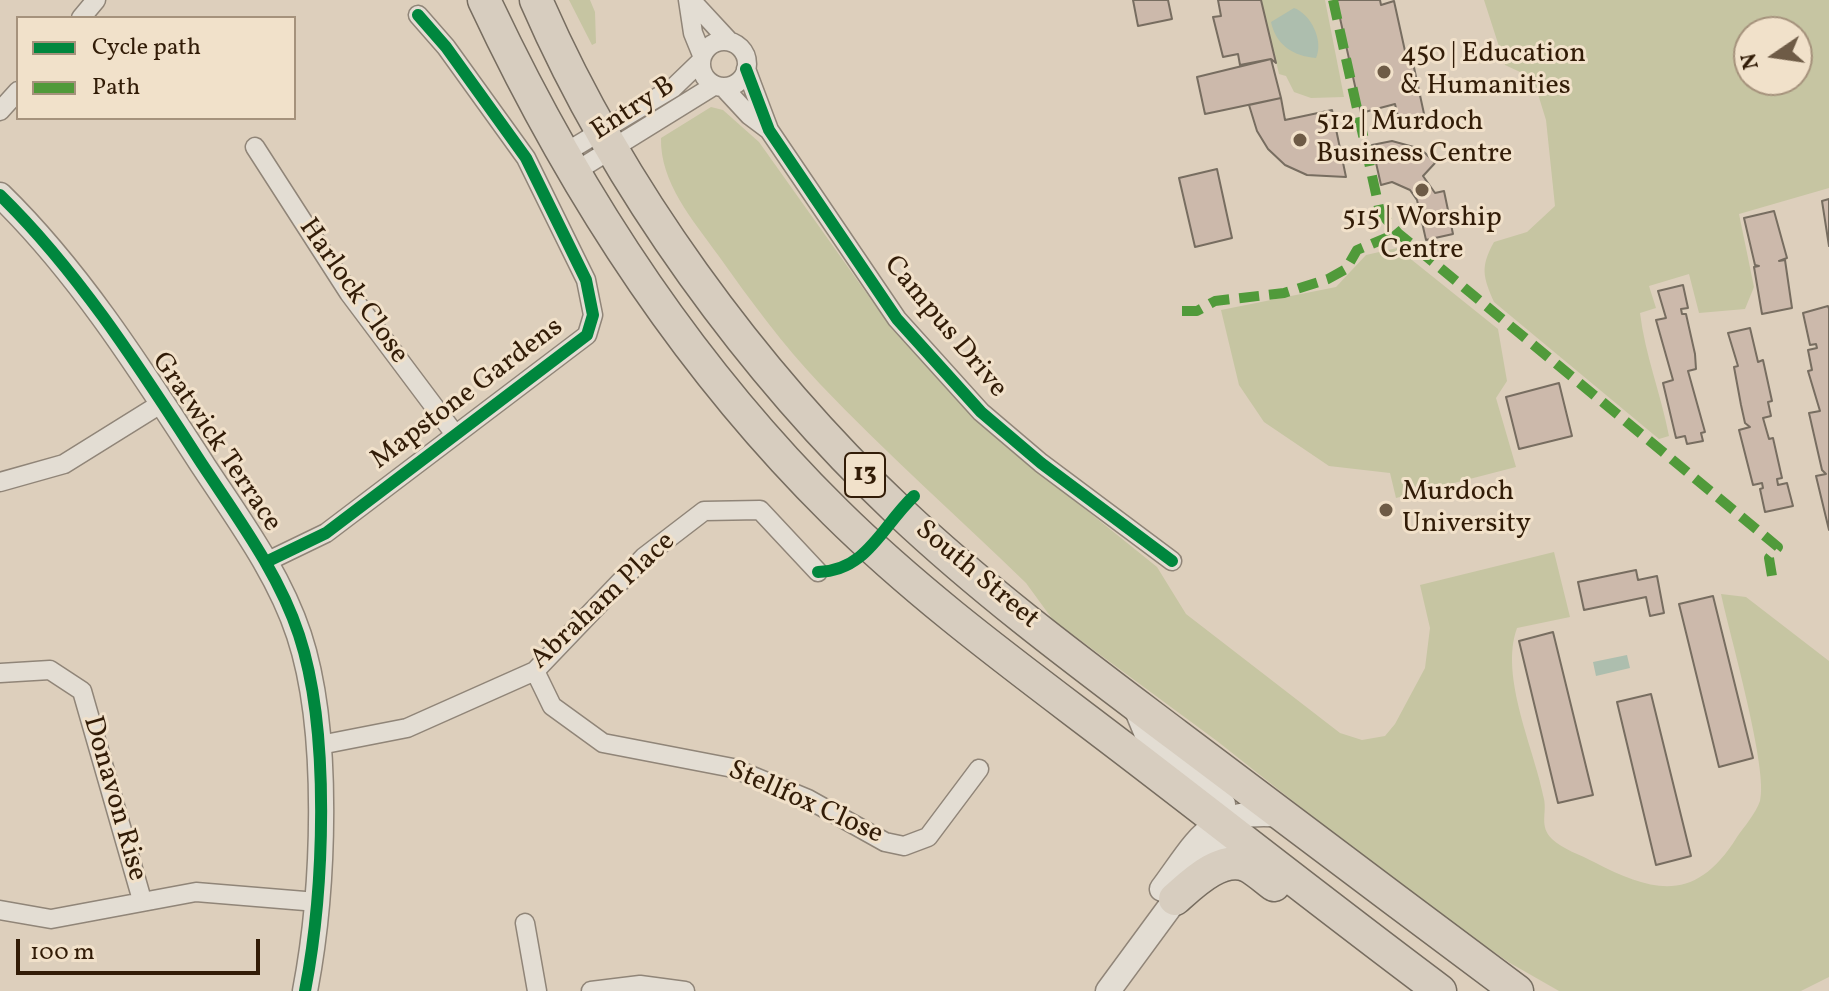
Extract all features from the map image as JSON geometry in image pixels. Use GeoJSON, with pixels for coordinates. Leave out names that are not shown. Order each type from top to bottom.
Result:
{"type":"FeatureCollection","features":[{"type":"Feature","properties":{"kind":"highway","name":"South Street"},"geometry":{"type":"LineString","coordinates":[[484,0],[568,163],[618,246],[737,405],[834,512],[966,629],[1193,802],[1209,832],[1356,928],[1440,991]]}},
{"type":"Feature","properties":{"kind":"highway","name":"South Street"},"geometry":{"type":"LineString","coordinates":[[536,0],[608,140],[682,256],[753,352],[852,462],[946,553],[1134,703],[1517,991]]}},
{"type":"Feature","properties":{"kind":"highway"},"geometry":{"type":"LineString","coordinates":[[1175,899],[1197,879],[1218,868],[1245,864],[1329,924],[1356,928]]}},
{"type":"Feature","properties":{"kind":"street"},"geometry":{"type":"LineString","coordinates":[[83,16],[96,0]]}},
{"type":"Feature","properties":{"kind":"street","name":"Campus Drive"},"geometry":{"type":"LineString","coordinates":[[689,0],[745,55],[746,69],[769,130],[897,319],[981,412],[1041,463],[1172,561]]}},
{"type":"Feature","properties":{"kind":"street","name":"Campus Drive"},"geometry":{"type":"LineString","coordinates":[[689,0],[693,33],[704,75],[769,130]]}},
{"type":"Feature","properties":{"kind":"street","name":"Mapstone Gardens"},"geometry":{"type":"LineString","coordinates":[[266,562],[326,533],[587,335],[593,315],[586,280],[526,158],[446,47],[418,15]]}},
{"type":"Feature","properties":{"kind":"street"},"geometry":{"type":"LineString","coordinates":[[702,58],[710,45],[729,41]]}},
{"type":"Feature","properties":{"kind":"street","name":"Entry B"},"geometry":{"type":"LineString","coordinates":[[608,140],[673,88],[702,58]]}},
{"type":"Feature","properties":{"kind":"street"},"geometry":{"type":"LineString","coordinates":[[719,86],[738,82],[746,69]]}},
{"type":"Feature","properties":{"kind":"street","name":"Entry B"},"geometry":{"type":"LineString","coordinates":[[568,163],[719,86]]}},
{"type":"Feature","properties":{"kind":"street"},"geometry":{"type":"LineString","coordinates":[[0,111],[16,93]]}},
{"type":"Feature","properties":{"kind":"street","name":"Harlock Close"},"geometry":{"type":"LineString","coordinates":[[255,147],[349,293],[454,433]]}},
{"type":"Feature","properties":{"kind":"street","name":"Gratwick Terrace"},"geometry":{"type":"LineString","coordinates":[[0,195],[41,235],[162,403],[266,562],[299,636],[320,745],[317,902],[305,991]]}},
{"type":"Feature","properties":{"kind":"street"},"geometry":{"type":"LineString","coordinates":[[0,482],[64,464],[162,403]]}},
{"type":"Feature","properties":{"kind":"street","name":"Abraham Place"},"geometry":{"type":"LineString","coordinates":[[320,745],[407,728],[535,671],[644,557],[704,511],[760,510],[818,572]]}},
{"type":"Feature","properties":{"kind":"street","name":"Donavon Rise"},"geometry":{"type":"LineString","coordinates":[[0,673],[50,670],[82,691],[142,900]]}},
{"type":"Feature","properties":{"kind":"street","name":"Stellfox Close"},"geometry":{"type":"LineString","coordinates":[[535,671],[552,706],[603,743],[733,768],[808,799],[885,842],[904,846],[928,837],[979,769]]}},
{"type":"Feature","properties":{"kind":"street"},"geometry":{"type":"LineString","coordinates":[[1088,991],[1209,832],[1223,804],[1215,791],[1148,737],[1134,703]]}},
{"type":"Feature","properties":{"kind":"street"},"geometry":{"type":"LineString","coordinates":[[1209,832],[1257,813],[1282,815]]}},
{"type":"Feature","properties":{"kind":"street"},"geometry":{"type":"LineString","coordinates":[[1108,991],[1219,840],[1209,832]]}},
{"type":"Feature","properties":{"kind":"street"},"geometry":{"type":"LineString","coordinates":[[0,910],[51,919],[196,892],[317,902]]}},
{"type":"Feature","properties":{"kind":"street"},"geometry":{"type":"LineString","coordinates":[[525,923],[537,991]]}},
{"type":"Feature","properties":{"kind":"street"},"geometry":{"type":"LineString","coordinates":[[591,991],[640,985],[685,991]]}},
{"type":"Feature","properties":{"kind":"green space"},"geometry":{"type":"Polygon","coordinates":[[[569,0],[590,0],[595,12],[596,43],[592,45],[569,0]]]}},
{"type":"Feature","properties":{"kind":"green space"},"geometry":{"type":"Polygon","coordinates":[[[1261,0],[1325,0],[1344,97],[1311,98],[1294,92],[1286,76],[1279,74],[1261,0]]]}},
{"type":"Feature","properties":{"kind":"green space"},"geometry":{"type":"Polygon","coordinates":[[[1484,0],[1829,0],[1829,188],[1739,214],[1754,287],[1745,309],[1699,313],[1689,274],[1649,286],[1656,308],[1640,313],[1669,436],[1659,439],[1494,302],[1487,286],[1485,265],[1494,242],[1527,232],[1555,206],[1546,120],[1533,78],[1505,65],[1484,0]]]}},
{"type":"Feature","properties":{"kind":"green space"},"geometry":{"type":"Polygon","coordinates":[[[711,107],[723,110],[759,142],[892,329],[976,421],[1157,567],[1186,614],[1340,733],[1362,740],[1385,736],[1395,724],[1425,668],[1430,628],[1420,585],[1554,552],[1570,617],[1517,628],[1512,668],[1520,714],[1540,780],[1546,829],[1556,843],[1572,852],[1636,881],[1673,886],[1690,882],[1706,873],[1722,858],[1756,810],[1761,785],[1759,761],[1721,594],[1746,597],[1829,661],[1829,977],[1801,991],[1559,991],[1510,963],[1418,900],[1217,741],[1053,620],[1026,583],[870,435],[806,369],[689,214],[666,170],[661,138],[711,107]]]}},
{"type":"Feature","properties":{"kind":"green space"},"geometry":{"type":"Polygon","coordinates":[[[1397,248],[1498,329],[1507,381],[1496,398],[1516,467],[1396,498],[1390,473],[1329,466],[1264,422],[1239,385],[1221,310],[1336,287],[1366,255],[1397,248]]]}},
{"type":"Feature","properties":{"kind":"shaded area"},"geometry":{"type":"Polygon","coordinates":[[[1294,8],[1311,22],[1317,36],[1316,58],[1287,48],[1273,30],[1271,22],[1294,8]]]}},
{"type":"Feature","properties":{"kind":"shaded area"},"geometry":{"type":"Polygon","coordinates":[[[1627,655],[1630,668],[1596,676],[1593,662],[1627,655]]]}},
{"type":"Feature","properties":{"kind":"building"},"geometry":{"type":"Polygon","coordinates":[[[1133,0],[1168,0],[1172,19],[1138,26],[1133,0]]]}},
{"type":"Feature","properties":{"kind":"building"},"geometry":{"type":"Polygon","coordinates":[[[1218,0],[1261,0],[1276,63],[1271,59],[1240,65],[1238,54],[1223,57],[1213,17],[1221,16],[1218,0]]]}},
{"type":"Feature","properties":{"kind":"building","name":"450 | Education & Humanities"},"geometry":{"type":"Polygon","coordinates":[[[1336,0],[1380,0],[1381,5],[1394,1],[1405,51],[1410,49],[1426,123],[1401,129],[1395,104],[1361,113],[1336,0]]]}},
{"type":"Feature","properties":{"kind":"building"},"geometry":{"type":"Polygon","coordinates":[[[1271,59],[1281,98],[1205,114],[1197,77],[1271,59]]]}},
{"type":"Feature","properties":{"kind":"building","name":"512 | Murdoch Business Centre"},"geometry":{"type":"Polygon","coordinates":[[[1281,98],[1285,120],[1332,110],[1346,177],[1307,175],[1285,165],[1268,149],[1257,131],[1249,105],[1281,98]]]}},
{"type":"Feature","properties":{"kind":"building","name":"515 | Worship Centre"},"geometry":{"type":"Polygon","coordinates":[[[1392,141],[1421,149],[1435,163],[1423,176],[1435,193],[1444,191],[1453,234],[1426,240],[1417,200],[1410,190],[1392,182],[1381,185],[1372,145],[1392,141]]]}},
{"type":"Feature","properties":{"kind":"building"},"geometry":{"type":"Polygon","coordinates":[[[1217,169],[1232,238],[1195,247],[1179,178],[1217,169]]]}},
{"type":"Feature","properties":{"kind":"building"},"geometry":{"type":"Polygon","coordinates":[[[1829,199],[1829,246],[1822,201],[1829,199]]]}},
{"type":"Feature","properties":{"kind":"building"},"geometry":{"type":"Polygon","coordinates":[[[1774,211],[1787,258],[1779,261],[1785,260],[1792,308],[1762,314],[1754,267],[1759,266],[1755,265],[1744,218],[1774,211]]]}},
{"type":"Feature","properties":{"kind":"building"},"geometry":{"type":"Polygon","coordinates":[[[1683,285],[1688,308],[1681,309],[1682,314],[1686,314],[1696,369],[1688,371],[1705,432],[1701,433],[1703,441],[1687,444],[1685,436],[1676,438],[1663,383],[1673,380],[1656,320],[1666,318],[1658,291],[1683,285]]]}},
{"type":"Feature","properties":{"kind":"building"},"geometry":{"type":"Polygon","coordinates":[[[1828,306],[1829,530],[1816,476],[1826,474],[1822,470],[1809,413],[1820,411],[1808,371],[1812,370],[1808,350],[1817,348],[1816,344],[1810,345],[1803,313],[1828,306]]]}},
{"type":"Feature","properties":{"kind":"building"},"geometry":{"type":"Polygon","coordinates":[[[1750,328],[1758,362],[1763,360],[1772,401],[1768,402],[1771,416],[1763,418],[1769,439],[1773,438],[1782,478],[1777,479],[1778,485],[1787,483],[1793,506],[1765,512],[1760,489],[1763,488],[1762,483],[1753,485],[1739,430],[1750,427],[1745,423],[1734,367],[1738,366],[1728,333],[1750,328]]]}},
{"type":"Feature","properties":{"kind":"building"},"geometry":{"type":"Polygon","coordinates":[[[1559,383],[1572,436],[1519,449],[1506,397],[1559,383]]]}},
{"type":"Feature","properties":{"kind":"building"},"geometry":{"type":"Polygon","coordinates":[[[1636,570],[1638,580],[1657,576],[1664,613],[1650,616],[1646,597],[1584,610],[1578,582],[1636,570]]]}},
{"type":"Feature","properties":{"kind":"building"},"geometry":{"type":"Polygon","coordinates":[[[1713,596],[1753,758],[1719,767],[1679,604],[1713,596]]]}},
{"type":"Feature","properties":{"kind":"building"},"geometry":{"type":"Polygon","coordinates":[[[1553,632],[1593,795],[1558,803],[1519,641],[1553,632]]]}},
{"type":"Feature","properties":{"kind":"building"},"geometry":{"type":"Polygon","coordinates":[[[1651,694],[1691,856],[1656,865],[1617,702],[1651,694]]]}},
{"type":"Feature","properties":{"kind":"marked path"},"geometry":{"type":"LineString","coordinates":[[1333,0],[1380,212],[1398,233],[1778,547],[1769,558],[1773,582]]}},
{"type":"Feature","properties":{"kind":"marked path"},"geometry":{"type":"LineString","coordinates":[[1182,311],[1197,311],[1215,301],[1284,293],[1328,279],[1346,269],[1357,250],[1398,233]]}},
{"type":"Feature","properties":{"kind":"cycle path"},"geometry":{"type":"LineString","coordinates":[[266,562],[326,533],[587,335],[593,315],[586,280],[526,158],[446,47],[418,15]]}},
{"type":"Feature","properties":{"kind":"cycle path"},"geometry":{"type":"LineString","coordinates":[[746,69],[769,130],[897,319],[981,412],[1041,463],[1172,561]]}},
{"type":"Feature","properties":{"kind":"cycle path"},"geometry":{"type":"LineString","coordinates":[[0,195],[57,257],[134,360],[257,548],[291,612],[309,674],[320,764],[317,907],[305,991]]}},
{"type":"Feature","properties":{"kind":"cycle path"},"geometry":{"type":"LineString","coordinates":[[818,572],[835,570],[861,555],[914,496]]}},
{"type":"Feature","properties":{"kind":"place","name":"450 | Education & Humanities"},"geometry":{"type":"Point","coordinates":[1384,72]}},
{"type":"Feature","properties":{"kind":"place","name":"512 | Murdoch Business Centre"},"geometry":{"type":"Point","coordinates":[1300,140]}},
{"type":"Feature","properties":{"kind":"place","name":"515 | Worship Centre"},"geometry":{"type":"Point","coordinates":[1422,190]}},
{"type":"Feature","properties":{"kind":"place","name":"Murdoch University"},"geometry":{"type":"Point","coordinates":[1386,510]}}]}
